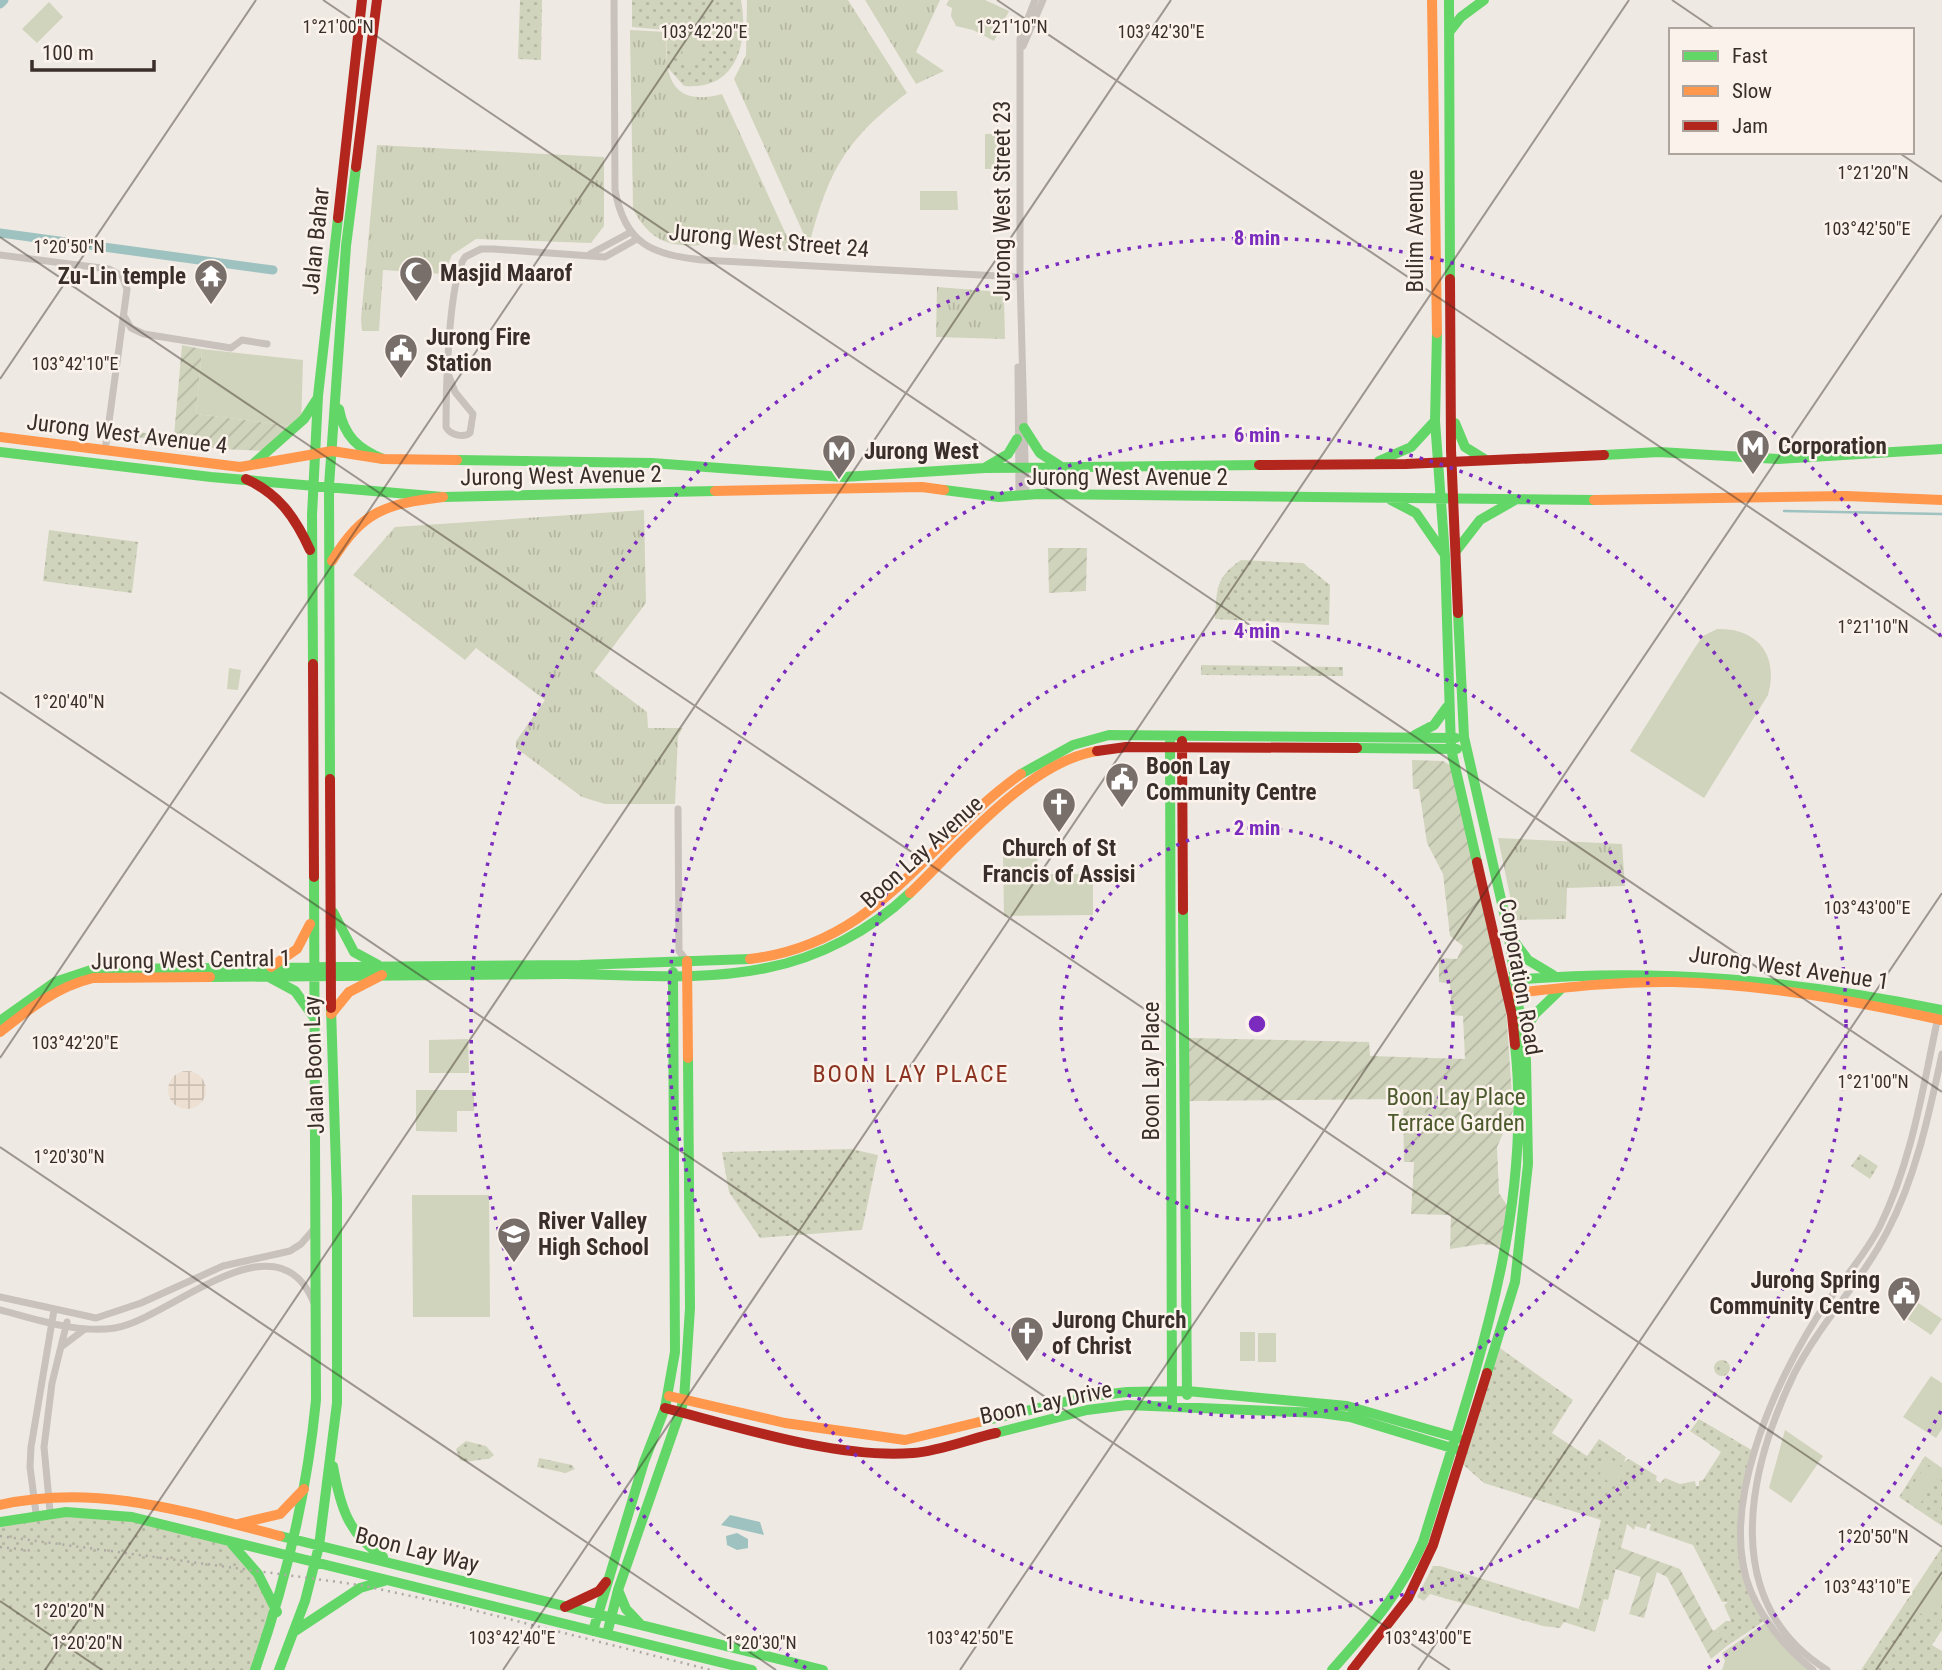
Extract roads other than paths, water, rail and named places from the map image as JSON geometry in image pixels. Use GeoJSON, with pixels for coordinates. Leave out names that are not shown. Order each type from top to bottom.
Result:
{"type":"FeatureCollection","features":[{"type":"Feature","properties":{"kind":"main road","name":"Jalan Bahar"},"geometry":{"type":"LineString","coordinates":[[313,486],[318,396],[362,0]]}},
{"type":"Feature","properties":{"kind":"main road","name":"Jalan Bahar"},"geometry":{"type":"LineString","coordinates":[[332,451],[346,246],[377,0]]}},
{"type":"Feature","properties":{"kind":"main road","name":"Bulim Avenue"},"geometry":{"type":"LineString","coordinates":[[1432,0],[1435,421],[1438,462]]}},
{"type":"Feature","properties":{"kind":"main road","name":"Bulim Avenue"},"geometry":{"type":"LineString","coordinates":[[1449,0],[1453,461]]}},
{"type":"Feature","properties":{"kind":"main road"},"geometry":{"type":"LineString","coordinates":[[1450,31],[1461,17],[1484,0]]}},
{"type":"Feature","properties":{"kind":"main road"},"geometry":{"type":"LineString","coordinates":[[353,78],[367,72]]}},
{"type":"Feature","properties":{"kind":"main road"},"geometry":{"type":"LineString","coordinates":[[336,379],[340,422],[347,437],[365,452],[383,459]]}},
{"type":"Feature","properties":{"kind":"main road"},"geometry":{"type":"LineString","coordinates":[[253,464],[304,419],[318,396]]}},
{"type":"Feature","properties":{"kind":"main road"},"geometry":{"type":"LineString","coordinates":[[1452,416],[1465,447],[1488,461]]}},
{"type":"Feature","properties":{"kind":"main road"},"geometry":{"type":"LineString","coordinates":[[1371,463],[1408,450],[1427,435],[1435,421]]}},
{"type":"Feature","properties":{"kind":"main road"},"geometry":{"type":"LineString","coordinates":[[1024,428],[1040,453],[1061,466]]}},
{"type":"Feature","properties":{"kind":"main road","name":"Jurong West Avenue 4"},"geometry":{"type":"LineString","coordinates":[[0,437],[240,467],[332,451]]}},
{"type":"Feature","properties":{"kind":"main road"},"geometry":{"type":"LineString","coordinates":[[985,468],[1008,454],[1017,439]]}},
{"type":"Feature","properties":{"kind":"main road","name":"Jurong West Avenue 2"},"geometry":{"type":"LineString","coordinates":[[332,451],[383,459],[653,463],[843,477],[985,468],[1488,461],[1659,452],[1778,459],[1839,458],[1942,449]]}},
{"type":"Feature","properties":{"kind":"main road","name":"Jalan Boon Lay"},"geometry":{"type":"LineString","coordinates":[[279,1670],[316,1562],[337,1403],[337,1208],[330,971],[332,451]]}},
{"type":"Feature","properties":{"kind":"main road","name":"Jurong West Avenue 4"},"geometry":{"type":"LineString","coordinates":[[0,452],[313,486]]}},
{"type":"Feature","properties":{"kind":"main road","name":"Corporation Road"},"geometry":{"type":"LineString","coordinates":[[1332,1670],[1389,1606],[1420,1549],[1496,1300],[1513,1208],[1519,1115],[1513,993],[1516,980],[1508,930],[1465,749],[1453,461]]}},
{"type":"Feature","properties":{"kind":"main road","name":"Corporation Road"},"geometry":{"type":"LineString","coordinates":[[1352,1670],[1408,1598],[1430,1553],[1514,1282],[1521,1242],[1528,1164],[1524,1032],[1513,993],[1505,981],[1451,744],[1445,556],[1438,462]]}},
{"type":"Feature","properties":{"kind":"main road"},"geometry":{"type":"LineString","coordinates":[[246,479],[268,488],[284,503],[313,556]]}},
{"type":"Feature","properties":{"kind":"main road","name":"Jurong West Avenue 2"},"geometry":{"type":"LineString","coordinates":[[313,486],[443,497],[922,487],[999,497],[1454,497],[1631,502],[1846,496],[1942,499]]}},
{"type":"Feature","properties":{"kind":"main road","name":"Jalan Boon Lay"},"geometry":{"type":"LineString","coordinates":[[255,1670],[293,1557],[306,1486],[317,1389],[313,972],[313,486]]}},
{"type":"Feature","properties":{"kind":"main road"},"geometry":{"type":"LineString","coordinates":[[331,564],[350,531],[379,508],[443,497]]}},
{"type":"Feature","properties":{"kind":"main road"},"geometry":{"type":"LineString","coordinates":[[1375,497],[1394,500],[1416,513],[1445,556]]}},
{"type":"Feature","properties":{"kind":"main road"},"geometry":{"type":"LineString","coordinates":[[1456,552],[1480,520],[1518,499]]}},
{"type":"Feature","properties":{"kind":"main road"},"geometry":{"type":"LineString","coordinates":[[1411,737],[1425,733],[1443,715],[1448,703]]}},
{"type":"Feature","properties":{"kind":"main road","name":"Boon Lay Avenue"},"geometry":{"type":"LineString","coordinates":[[313,972],[580,965],[780,955],[842,929],[889,898],[1011,782],[1037,760],[1057,749],[1082,739],[1108,735],[1170,742]]}},
{"type":"Feature","properties":{"kind":"main road","name":"Boon Lay Avenue"},"geometry":{"type":"LineString","coordinates":[[1182,742],[1411,737],[1465,749]]}},
{"type":"Feature","properties":{"kind":"main road","name":"Boon Lay Avenue"},"geometry":{"type":"LineString","coordinates":[[380,970],[673,977],[764,969],[796,961],[848,939],[895,907],[1020,789],[1045,769],[1084,753],[1170,742],[1451,744],[1464,737]]}},
{"type":"Feature","properties":{"kind":"main road","name":"Boon Lay Place"},"geometry":{"type":"LineString","coordinates":[[1170,742],[1172,1405]]}},
{"type":"Feature","properties":{"kind":"main road","name":"Boon Lay Place"},"geometry":{"type":"LineString","coordinates":[[1182,742],[1186,1405]]}},
{"type":"Feature","properties":{"kind":"main road"},"geometry":{"type":"LineString","coordinates":[[331,906],[349,947],[365,962],[380,970],[349,992],[331,1014]]}},
{"type":"Feature","properties":{"kind":"main road"},"geometry":{"type":"LineString","coordinates":[[313,918],[297,948],[270,972],[297,991],[315,1018]]}},
{"type":"Feature","properties":{"kind":"main road"},"geometry":{"type":"LineString","coordinates":[[1508,930],[1528,960],[1543,971],[1560,977]]}},
{"type":"Feature","properties":{"kind":"main road"},"geometry":{"type":"LineString","coordinates":[[593,1630],[606,1582],[665,1408],[675,1352],[672,961]]}},
{"type":"Feature","properties":{"kind":"main road"},"geometry":{"type":"LineString","coordinates":[[607,1634],[618,1590],[684,1400],[690,1308],[687,961]]}},
{"type":"Feature","properties":{"kind":"main road","name":"Jurong West Central 1"},"geometry":{"type":"LineString","coordinates":[[0,1021],[45,986],[81,970],[313,972]]}},
{"type":"Feature","properties":{"kind":"main road","name":"Jurong West Central 1"},"geometry":{"type":"LineString","coordinates":[[0,1032],[45,998],[84,980],[270,972]]}},
{"type":"Feature","properties":{"kind":"main road","name":"Jurong West Avenue 1"},"geometry":{"type":"LineString","coordinates":[[1505,981],[1674,972],[1725,974],[1840,990],[1941,1013]]}},
{"type":"Feature","properties":{"kind":"main road","name":"Jurong West Avenue 1"},"geometry":{"type":"LineString","coordinates":[[1513,993],[1673,982],[1725,985],[1941,1013]]}},
{"type":"Feature","properties":{"kind":"main road"},"geometry":{"type":"LineString","coordinates":[[1524,1032],[1535,1014],[1561,990]]}},
{"type":"Feature","properties":{"kind":"main road"},"geometry":{"type":"LineString","coordinates":[[1170,1119],[1178,1117],[1184,1120]]}},
{"type":"Feature","properties":{"kind":"main road"},"geometry":{"type":"LineString","coordinates":[[1171,1342],[1181,1343],[1186,1340]]}},
{"type":"Feature","properties":{"kind":"main road","name":"Boon Lay Drive"},"geometry":{"type":"LineString","coordinates":[[668,1396],[785,1423],[905,1440],[1110,1393],[1187,1391],[1348,1406],[1452,1442]]}},
{"type":"Feature","properties":{"kind":"main road","name":"Boon Lay Drive"},"geometry":{"type":"LineString","coordinates":[[665,1408],[889,1454],[915,1453],[1100,1409],[1172,1405],[1267,1408],[1350,1417],[1464,1445]]}},
{"type":"Feature","properties":{"kind":"main road"},"geometry":{"type":"LineString","coordinates":[[1034,1410],[1040,1415],[1040,1423]]}},
{"type":"Feature","properties":{"kind":"main road"},"geometry":{"type":"LineString","coordinates":[[734,1424],[736,1412]]}},
{"type":"Feature","properties":{"kind":"main road"},"geometry":{"type":"LineString","coordinates":[[985,1422],[984,1431],[990,1435]]}},
{"type":"Feature","properties":{"kind":"main road"},"geometry":{"type":"LineString","coordinates":[[331,1454],[340,1512],[368,1548],[394,1564]]}},
{"type":"Feature","properties":{"kind":"main road"},"geometry":{"type":"LineString","coordinates":[[234,1525],[280,1514],[292,1505],[306,1486]]}},
{"type":"Feature","properties":{"kind":"main road","name":"Boon Lay Way"},"geometry":{"type":"LineString","coordinates":[[0,1505],[48,1494],[116,1497],[823,1670]]}},
{"type":"Feature","properties":{"kind":"main road","name":"Boon Lay Way"},"geometry":{"type":"LineString","coordinates":[[0,1522],[36,1513],[75,1510],[132,1517],[752,1670]]}},
{"type":"Feature","properties":{"kind":"main road"},"geometry":{"type":"LineString","coordinates":[[229,1541],[255,1567],[276,1612]]}},
{"type":"Feature","properties":{"kind":"main road"},"geometry":{"type":"LineString","coordinates":[[1420,1549],[1430,1553]]}},
{"type":"Feature","properties":{"kind":"main road"},"geometry":{"type":"LineString","coordinates":[[294,1632],[360,1588],[387,1581]]}},
{"type":"Feature","properties":{"kind":"main road"},"geometry":{"type":"LineString","coordinates":[[565,1607],[599,1591],[606,1582]]}},
{"type":"Feature","properties":{"kind":"main road"},"geometry":{"type":"LineString","coordinates":[[618,1590],[626,1609],[642,1627]]}},
{"type":"Feature","properties":{"kind":"street","name":"Jurong West Street 24"},"geometry":{"type":"LineString","coordinates":[[614,0],[615,190],[620,211],[637,240],[668,256],[702,260],[1020,276]]}},
{"type":"Feature","properties":{"kind":"street","name":"Jurong West Street 23"},"geometry":{"type":"LineString","coordinates":[[1021,468],[1024,428],[1020,276],[1021,50],[1022,28],[1035,0]]}},
{"type":"Feature","properties":{"kind":"street","name":"Jurong West Street 23"},"geometry":{"type":"LineString","coordinates":[[1021,50],[1043,0]]}},
{"type":"Feature","properties":{"kind":"street"},"geometry":{"type":"LineString","coordinates":[[590,254],[631,232]]}},
{"type":"Feature","properties":{"kind":"street"},"geometry":{"type":"LineString","coordinates":[[449,376],[455,392],[473,414],[471,430],[465,436],[453,433],[446,426],[446,386],[456,278],[465,257],[481,249],[608,256],[637,240]]}},
{"type":"Feature","properties":{"kind":"street"},"geometry":{"type":"LineString","coordinates":[[0,255],[115,271],[127,286],[105,451]]}},
{"type":"Feature","properties":{"kind":"street"},"geometry":{"type":"LineString","coordinates":[[123,315],[131,328],[144,334],[232,348],[242,341],[267,344]]}},
{"type":"Feature","properties":{"kind":"street","name":"Jurong West Street 23"},"geometry":{"type":"LineString","coordinates":[[1021,353],[1018,361],[1017,439],[1022,496]]}},
{"type":"Feature","properties":{"kind":"street"},"geometry":{"type":"LineString","coordinates":[[672,961],[679,951],[678,809]]}},
{"type":"Feature","properties":{"kind":"street"},"geometry":{"type":"LineString","coordinates":[[679,951],[687,961]]}},
{"type":"Feature","properties":{"kind":"street"},"geometry":{"type":"LineString","coordinates":[[1813,1670],[1783,1644],[1751,1592],[1740,1524],[1756,1450],[1787,1369],[1817,1318],[1869,1246],[1887,1209],[1913,1134],[1941,1013]]}},
{"type":"Feature","properties":{"kind":"street"},"geometry":{"type":"LineString","coordinates":[[1827,1670],[1792,1643],[1773,1618],[1760,1588],[1751,1530],[1758,1486],[1772,1430],[1795,1373],[1889,1229],[1923,1138],[1942,1054]]}},
{"type":"Feature","properties":{"kind":"street"},"geometry":{"type":"LineString","coordinates":[[0,1297],[96,1318],[119,1312],[223,1266],[290,1251],[301,1244],[317,1226]]}},
{"type":"Feature","properties":{"kind":"street"},"geometry":{"type":"LineString","coordinates":[[0,1310],[85,1328],[116,1328],[132,1323],[200,1286],[241,1272],[274,1267],[287,1269],[300,1277],[317,1311]]}},
{"type":"Feature","properties":{"kind":"street"},"geometry":{"type":"LineString","coordinates":[[36,1513],[30,1467],[33,1422],[54,1310]]}},
{"type":"Feature","properties":{"kind":"street"},"geometry":{"type":"LineString","coordinates":[[51,1511],[44,1447],[60,1349],[69,1314]]}},
{"type":"Feature","properties":{"kind":"street"},"geometry":{"type":"LineString","coordinates":[[60,1349],[71,1337],[85,1328]]}},
{"type":"Feature","properties":{"kind":"water"},"geometry":{"type":"Polygon","coordinates":[[[730,1515],[760,1522],[764,1535],[721,1525],[730,1515]]]}},
{"type":"Feature","properties":{"kind":"water"},"geometry":{"type":"Polygon","coordinates":[[[737,1533],[748,1539],[748,1548],[737,1550],[727,1545],[726,1536],[737,1533]]]}},
{"type":"Feature","properties":{"kind":"waterway"},"geometry":{"type":"LineString","coordinates":[[0,4],[4,0]]}},
{"type":"Feature","properties":{"kind":"waterway"},"geometry":{"type":"LineString","coordinates":[[0,233],[273,270]]}},
{"type":"Feature","properties":{"kind":"waterway"},"geometry":{"type":"LineString","coordinates":[[1784,511],[1942,514]]}},
{"type":"Feature","properties":{"kind":"railway"},"geometry":{"type":"LineString","coordinates":[[0,1536],[360,1585],[453,1605],[711,1670]]}},
{"type":"Feature","properties":{"kind":"railway"},"geometry":{"type":"LineString","coordinates":[[0,1547],[35,1551]]}},
{"type":"Feature","properties":{"kind":"place","name":"Masjid Maarof"},"geometry":{"type":"Point","coordinates":[416,303]}},
{"type":"Feature","properties":{"kind":"place","name":"Zu-Lin temple"},"geometry":{"type":"Point","coordinates":[211,306]}},
{"type":"Feature","properties":{"kind":"place","name":"Jurong Fire Station"},"geometry":{"type":"Point","coordinates":[401,380]}},
{"type":"Feature","properties":{"kind":"place","name":"Corporation"},"geometry":{"type":"Point","coordinates":[1753,476]}},
{"type":"Feature","properties":{"kind":"place","name":"Jurong West"},"geometry":{"type":"Point","coordinates":[839,481]}},
{"type":"Feature","properties":{"kind":"place","name":"Boon Lay Community Centre"},"geometry":{"type":"Point","coordinates":[1122,809]}},
{"type":"Feature","properties":{"kind":"place","name":"Church of St Francis of Assisi"},"geometry":{"type":"Point","coordinates":[1059,834]}},
{"type":"Feature","properties":{"kind":"place","name":"River Valley High School"},"geometry":{"type":"Point","coordinates":[514,1264]}},
{"type":"Feature","properties":{"kind":"place","name":"Jurong Spring Community Centre"},"geometry":{"type":"Point","coordinates":[1904,1323]}},
{"type":"Feature","properties":{"kind":"place","name":"Jurong Church of Christ"},"geometry":{"type":"Point","coordinates":[1027,1363]}},
{"type":"Feature","properties":{"kind":"district","name":"BOON LAY PLACE"},"geometry":{"type":"Point","coordinates":[911,1074]}},
{"type":"Feature","properties":{"kind":"park label","name":"Boon Lay Place Terrace Garden"},"geometry":{"type":"Point","coordinates":[1456,1110]}}]}
